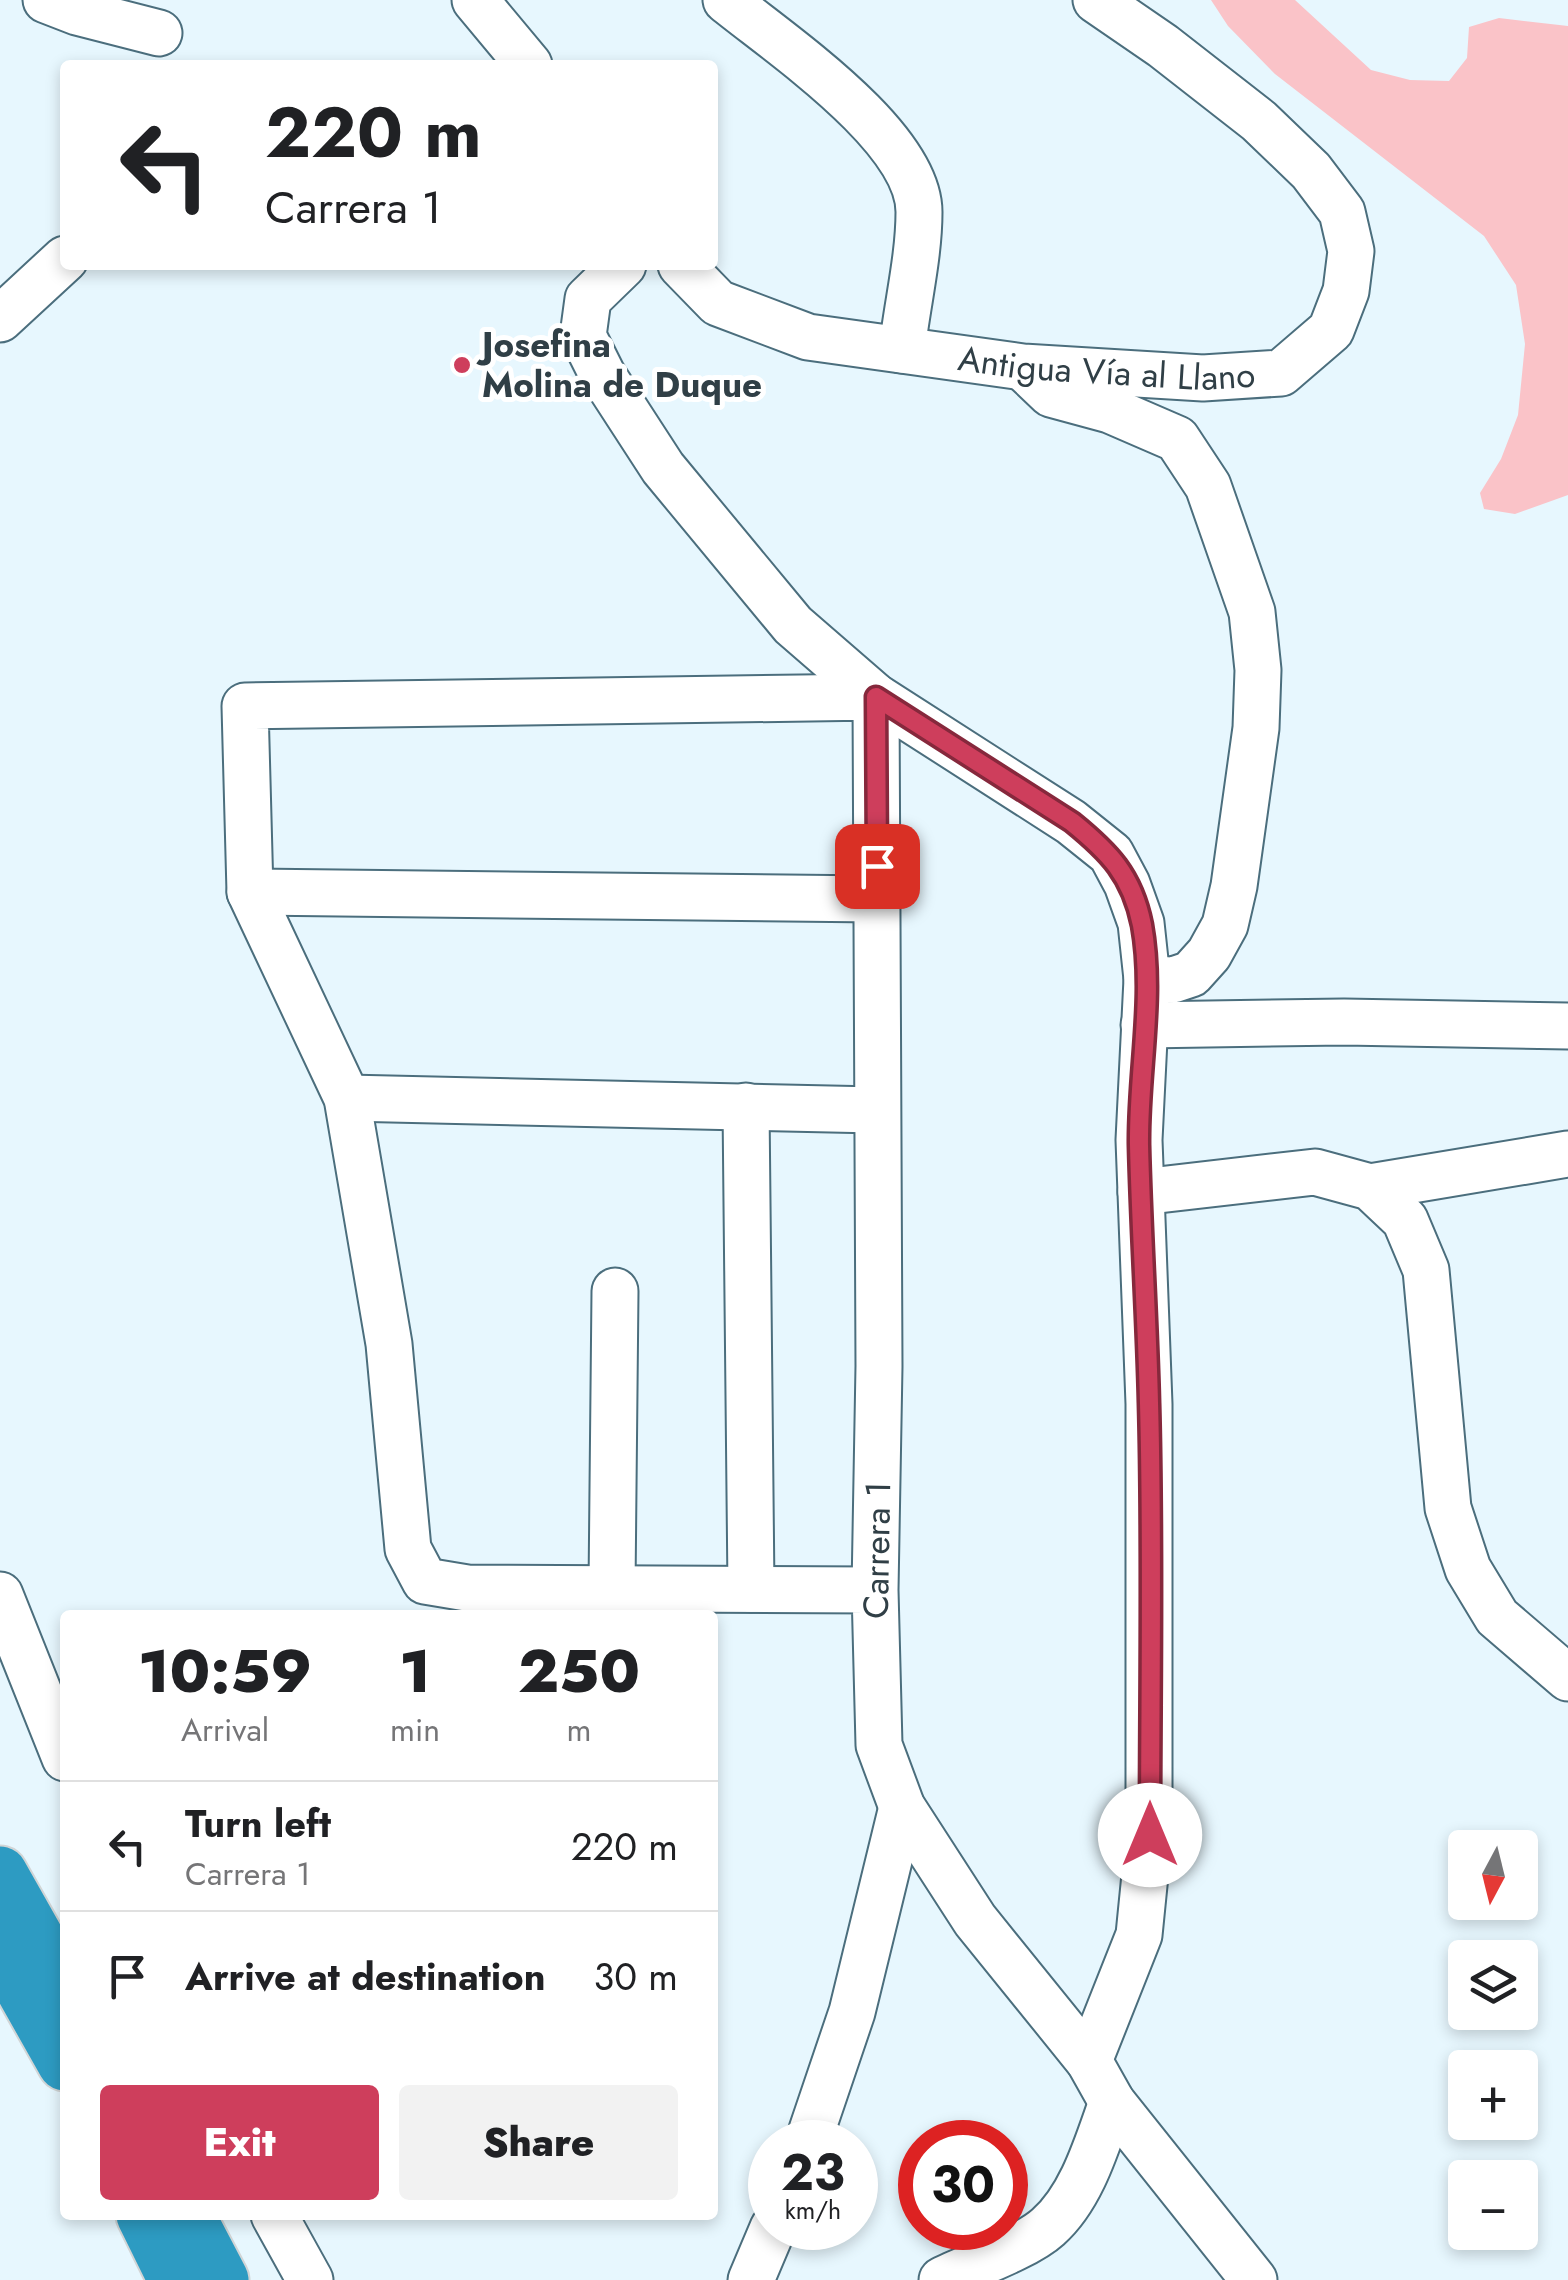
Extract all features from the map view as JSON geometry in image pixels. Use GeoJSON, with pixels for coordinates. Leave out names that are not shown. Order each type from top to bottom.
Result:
{"type":"FeatureCollection","features":[{"type":"Feature","properties":{"kind":"highway"},"geometry":{"type":"LineString","coordinates":[[0,1874],[60,1981]]}},
{"type":"Feature","properties":{"kind":"highway"},"geometry":{"type":"LineString","coordinates":[[0,1948],[60,2054]]}},
{"type":"Feature","properties":{"kind":"highway"},"geometry":{"type":"LineString","coordinates":[[118,2220],[142,2280]]}},
{"type":"Feature","properties":{"kind":"highway"},"geometry":{"type":"LineString","coordinates":[[146,2220],[176,2280]]}},
{"type":"Feature","properties":{"kind":"highway"},"geometry":{"type":"LineString","coordinates":[[190,2220],[221,2280]]}},
{"type":"Feature","properties":{"kind":"street"},"geometry":{"type":"LineString","coordinates":[[46,0],[157,33]]}},
{"type":"Feature","properties":{"kind":"street"},"geometry":{"type":"LineString","coordinates":[[475,0],[525,60]]}},
{"type":"Feature","properties":{"kind":"street"},"geometry":{"type":"LineString","coordinates":[[726,0],[859,109],[879,130],[909,180],[919,208],[902,350]]}},
{"type":"Feature","properties":{"kind":"street","name":"Antigua Vía al Llano"},"geometry":{"type":"LineString","coordinates":[[686,270],[718,303],[808,337],[1023,367],[1203,378],[1281,374],[1331,330],[1346,291],[1351,251],[1342,212],[1312,171],[1259,121],[1096,0]]}},
{"type":"Feature","properties":{"kind":"street"},"geometry":{"type":"LineString","coordinates":[[0,318],[60,264]]}},
{"type":"Feature","properties":{"kind":"street"},"geometry":{"type":"LineString","coordinates":[[618,270],[588,298],[582,336],[663,468],[793,625],[876,697],[1072,822],[1111,854],[1141,923],[1147,979],[1140,1192],[1149,1404],[1150,1835],[1139,1935],[1089,2060]]}},
{"type":"Feature","properties":{"kind":"street"},"geometry":{"type":"LineString","coordinates":[[1023,367],[1051,394],[1110,410],[1177,438],[1208,486],[1252,612],[1258,670],[1256,728],[1225,925],[1209,954],[1191,974],[1173,980],[1147,979]]}},
{"type":"Feature","properties":{"kind":"street"},"geometry":{"type":"LineString","coordinates":[[875,1590],[468,1588],[425,1581],[408,1550],[389,1344],[347,1098],[250,892],[246,706],[876,697]]}},
{"type":"Feature","properties":{"kind":"street","name":"Carrera 1"},"geometry":{"type":"LineString","coordinates":[[876,697],[879,1384],[875,1590],[879,1745],[902,1807],[974,1920],[1089,2060],[1112,2102],[1254,2280]]}},
{"type":"Feature","properties":{"kind":"street"},"geometry":{"type":"LineString","coordinates":[[250,892],[877,899]]}},
{"type":"Feature","properties":{"kind":"street"},"geometry":{"type":"LineString","coordinates":[[1144,1025],[1344,1022],[1568,1026]]}},
{"type":"Feature","properties":{"kind":"street"},"geometry":{"type":"LineString","coordinates":[[347,1098],[876,1110]]}},
{"type":"Feature","properties":{"kind":"street"},"geometry":{"type":"LineString","coordinates":[[746,1106],[751,1589]]}},
{"type":"Feature","properties":{"kind":"street"},"geometry":{"type":"LineString","coordinates":[[1140,1192],[1315,1172],[1370,1187],[1568,1154]]}},
{"type":"Feature","properties":{"kind":"street"},"geometry":{"type":"LineString","coordinates":[[1370,1187],[1405,1220],[1426,1270],[1448,1508],[1468,1569],[1497,1617],[1568,1678]]}},
{"type":"Feature","properties":{"kind":"street"},"geometry":{"type":"LineString","coordinates":[[612,1586],[614,1291]]}},
{"type":"Feature","properties":{"kind":"street"},"geometry":{"type":"LineString","coordinates":[[0,1595],[60,1745]]}},
{"type":"Feature","properties":{"kind":"street"},"geometry":{"type":"LineString","coordinates":[[815,2120],[852,2012],[902,1807]]}},
{"type":"Feature","properties":{"kind":"street"},"geometry":{"type":"LineString","coordinates":[[942,2280],[1046,2230],[1064,2210],[1095,2151],[1112,2102]]}},
{"type":"Feature","properties":{"kind":"street"},"geometry":{"type":"LineString","coordinates":[[277,2220],[310,2280]]}},
{"type":"Feature","properties":{"kind":"street"},"geometry":{"type":"LineString","coordinates":[[751,2280],[764,2250]]}},
{"type":"Feature","properties":{"kind":"shaded area"},"geometry":{"type":"Polygon","coordinates":[[[1211,0],[1295,0],[1371,70],[1410,80],[1449,81],[1467,58],[1469,27],[1499,18],[1568,26],[1568,495],[1515,514],[1484,509],[1480,493],[1501,459],[1518,415],[1525,344],[1516,285],[1484,236],[1275,74],[1228,26],[1211,0]]]}},
{"type":"Feature","properties":{"kind":"place","name":"Josefina Molina de Duque"},"geometry":{"type":"Point","coordinates":[462,365]}},
{"type":"Feature","properties":{"kind":"route"},"geometry":{"type":"LineString","coordinates":[[877,866],[876,697],[1098,842],[1111,854],[1127,884],[1141,923],[1147,979],[1139,1140],[1149,1404],[1150,1835]]}}]}
